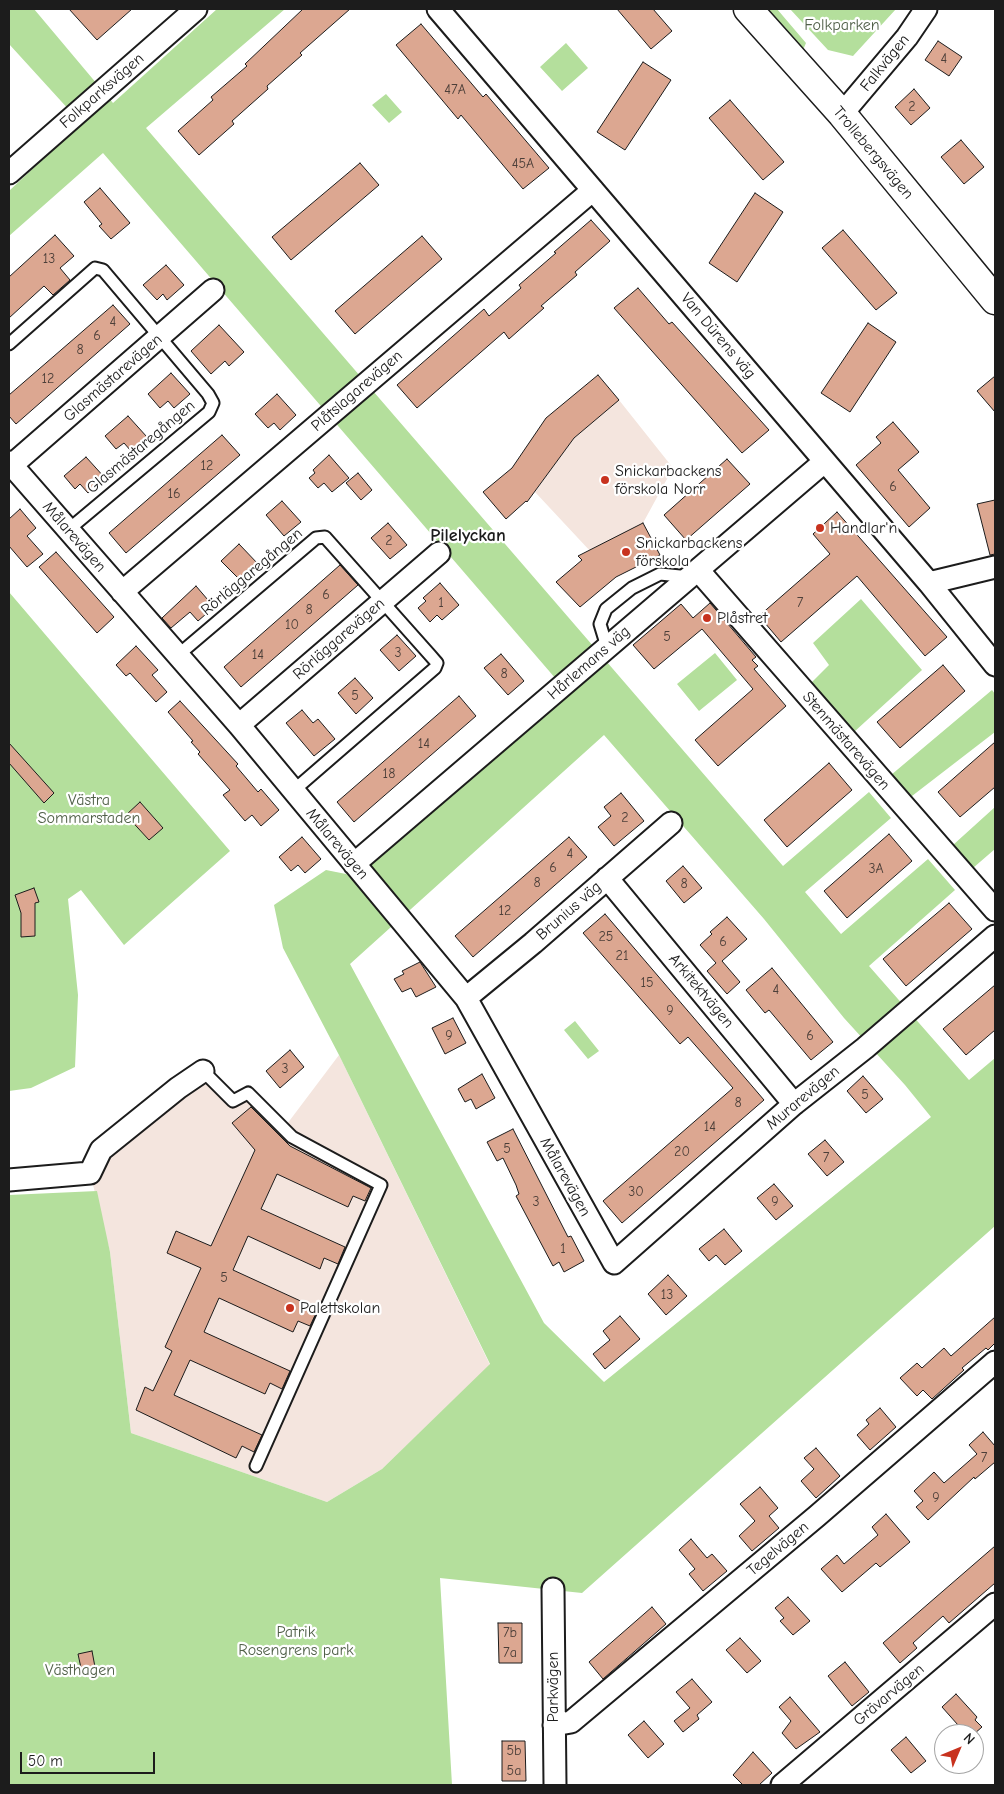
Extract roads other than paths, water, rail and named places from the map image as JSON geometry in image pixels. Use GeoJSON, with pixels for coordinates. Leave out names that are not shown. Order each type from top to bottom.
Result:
{"type":"FeatureCollection","features":[{"type":"Feature","properties":{"kind":"street","name":"Folkparksvägen"},"geometry":{"type":"LineString","coordinates":[[9,174],[196,9]]}},
{"type":"Feature","properties":{"kind":"street","name":"Van Dürens väg"},"geometry":{"type":"LineString","coordinates":[[438,9],[824,462],[929,582],[995,665]]}},
{"type":"Feature","properties":{"kind":"street","name":"Trollebergsvägen"},"geometry":{"type":"LineString","coordinates":[[748,9],[842,114],[995,300]]}},
{"type":"Feature","properties":{"kind":"street","name":"Falkvägen"},"geometry":{"type":"LineString","coordinates":[[842,114],[907,37],[926,9]]}},
{"type":"Feature","properties":{"kind":"street","name":"Plåtslagarevägen"},"geometry":{"type":"LineString","coordinates":[[122,592],[593,190]]}},
{"type":"Feature","properties":{"kind":"street","name":"Glasmästarevägen"},"geometry":{"type":"LineString","coordinates":[[10,464],[160,338],[213,290]]}},
{"type":"Feature","properties":{"kind":"street","name":"Hårlemans väg"},"geometry":{"type":"LineString","coordinates":[[354,864],[824,462]]}},
{"type":"Feature","properties":{"kind":"street","name":"Målarevägen"},"geometry":{"type":"LineString","coordinates":[[10,464],[239,725],[466,998],[614,1263]]}},
{"type":"Feature","properties":{"kind":"street","name":"Rörläggarevägen"},"geometry":{"type":"LineString","coordinates":[[239,725],[439,553]]}},
{"type":"Feature","properties":{"kind":"street"},"geometry":{"type":"LineString","coordinates":[[929,582],[994,570]]}},
{"type":"Feature","properties":{"kind":"street","name":"Stenmästarevägen"},"geometry":{"type":"LineString","coordinates":[[694,573],[995,910]]}},
{"type":"Feature","properties":{"kind":"street","name":"Brunius väg"},"geometry":{"type":"LineString","coordinates":[[466,998],[670,822]]}},
{"type":"Feature","properties":{"kind":"street","name":"Arkitektvägen"},"geometry":{"type":"LineString","coordinates":[[607,878],[794,1104]]}},
{"type":"Feature","properties":{"kind":"street","name":"Murarevägen"},"geometry":{"type":"LineString","coordinates":[[614,1263],[794,1104],[865,1048],[995,936]]}},
{"type":"Feature","properties":{"kind":"street"},"geometry":{"type":"LineString","coordinates":[[9,1180],[90,1174],[101,1150],[178,1088],[203,1071]]}},
{"type":"Feature","properties":{"kind":"street","name":"Tegelvägen"},"geometry":{"type":"LineString","coordinates":[[554,1725],[571,1722],[817,1516],[995,1362]]}},
{"type":"Feature","properties":{"kind":"street","name":"Parkvägen"},"geometry":{"type":"LineString","coordinates":[[553,1590],[554,1785]]}},
{"type":"Feature","properties":{"kind":"street","name":"Grävarvägen"},"geometry":{"type":"LineString","coordinates":[[782,1785],[995,1604]]}},
{"type":"Feature","properties":{"kind":"lane","name":"Glasmästaregången"},"geometry":{"type":"LineString","coordinates":[[9,344],[96,268],[103,270],[213,402],[208,412],[68,530]]}},
{"type":"Feature","properties":{"kind":"lane","name":"Rörläggaregången"},"geometry":{"type":"LineString","coordinates":[[178,656],[316,538],[325,537],[334,544],[437,663],[435,668],[293,791]]}},
{"type":"Feature","properties":{"kind":"lane"},"geometry":{"type":"LineString","coordinates":[[607,647],[600,624],[606,609],[632,588],[660,574],[694,573]]}},
{"type":"Feature","properties":{"kind":"lane"},"geometry":{"type":"LineString","coordinates":[[203,1071],[233,1101],[248,1093],[292,1137],[381,1185],[256,1466]]}},
{"type":"Feature","properties":{"kind":"place","name":"Snickarbackens förskola Norr"},"geometry":{"type":"Point","coordinates":[605,480]}},
{"type":"Feature","properties":{"kind":"place","name":"Handlar'n"},"geometry":{"type":"Point","coordinates":[820,528]}},
{"type":"Feature","properties":{"kind":"place","name":"Snickarbackens förskola"},"geometry":{"type":"Point","coordinates":[626,552]}},
{"type":"Feature","properties":{"kind":"place","name":"Plåstret"},"geometry":{"type":"Point","coordinates":[707,618]}},
{"type":"Feature","properties":{"kind":"place","name":"Palettskolan"},"geometry":{"type":"Point","coordinates":[290,1308]}},
{"type":"Feature","properties":{"kind":"district","name":"Pilelyckan"},"geometry":{"type":"Point","coordinates":[468,536]}},
{"type":"Feature","properties":{"kind":"park label","name":"Folkparken"},"geometry":{"type":"Point","coordinates":[842,25]}},
{"type":"Feature","properties":{"kind":"park label","name":"Västra Sommarstaden"},"geometry":{"type":"Point","coordinates":[89,809]}},
{"type":"Feature","properties":{"kind":"park label","name":"Patrik Rosengrens park"},"geometry":{"type":"Point","coordinates":[296,1641]}},
{"type":"Feature","properties":{"kind":"park label","name":"Västhagen"},"geometry":{"type":"Point","coordinates":[80,1670]}}]}
